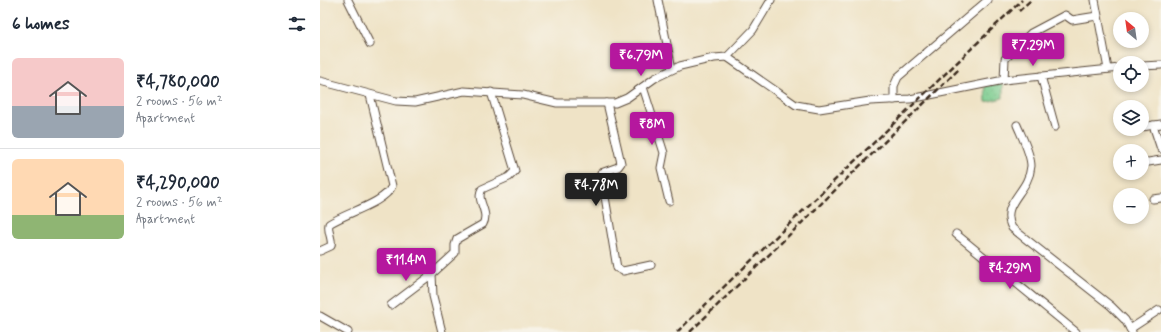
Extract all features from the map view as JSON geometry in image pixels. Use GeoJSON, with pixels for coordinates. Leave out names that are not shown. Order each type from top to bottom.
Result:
{"type":"FeatureCollection","features":[{"type":"Feature","properties":{"kind":"street"},"geometry":{"type":"LineString","coordinates":[[348,0],[370,44]]}},
{"type":"Feature","properties":{"kind":"street"},"geometry":{"type":"LineString","coordinates":[[658,0],[672,69]]}},
{"type":"Feature","properties":{"kind":"street"},"geometry":{"type":"LineString","coordinates":[[727,57],[753,30],[771,0]]}},
{"type":"Feature","properties":{"kind":"street"},"geometry":{"type":"LineString","coordinates":[[894,100],[894,86],[898,77],[988,0]]}},
{"type":"Feature","properties":{"kind":"street"},"geometry":{"type":"LineString","coordinates":[[1095,0],[1108,69]]}},
{"type":"Feature","properties":{"kind":"street"},"geometry":{"type":"LineString","coordinates":[[1004,80],[1005,59],[1031,33],[1065,15],[1070,20],[1098,16]]}},
{"type":"Feature","properties":{"kind":"street"},"geometry":{"type":"LineString","coordinates":[[320,81],[396,101],[415,102],[464,91],[523,95],[557,103],[607,103],[622,101],[643,86],[672,69],[714,58],[727,57],[780,94],[805,108],[819,109],[910,99],[1004,80],[1113,69]]}},
{"type":"Feature","properties":{"kind":"street"},"geometry":{"type":"LineString","coordinates":[[1149,66],[1161,65]]}},
{"type":"Feature","properties":{"kind":"street"},"geometry":{"type":"LineString","coordinates":[[1041,76],[1055,127]]}},
{"type":"Feature","properties":{"kind":"street"},"geometry":{"type":"LineString","coordinates":[[643,86],[664,153],[661,165],[669,201]]}},
{"type":"Feature","properties":{"kind":"street"},"geometry":{"type":"LineString","coordinates":[[391,305],[432,274],[455,253],[457,239],[483,224],[485,217],[480,198],[482,189],[509,177],[515,170],[491,92]]}},
{"type":"Feature","properties":{"kind":"street"},"geometry":{"type":"LineString","coordinates":[[320,252],[331,246],[332,243],[328,228],[329,224],[380,198],[390,190],[392,186],[370,95]]}},
{"type":"Feature","properties":{"kind":"street"},"geometry":{"type":"LineString","coordinates":[[607,103],[622,163],[618,167],[601,173],[617,268],[623,271],[651,265]]}},
{"type":"Feature","properties":{"kind":"street"},"geometry":{"type":"LineString","coordinates":[[1149,126],[1161,124]]}},
{"type":"Feature","properties":{"kind":"street"},"geometry":{"type":"LineString","coordinates":[[1018,125],[1031,166],[1027,181],[1008,211],[1008,219],[1012,228],[1111,306],[1125,320],[1131,330],[1159,310]]}},
{"type":"Feature","properties":{"kind":"street"},"geometry":{"type":"LineString","coordinates":[[1153,125],[1161,149]]}},
{"type":"Feature","properties":{"kind":"street"},"geometry":{"type":"LineString","coordinates":[[1149,162],[1161,160]]}},
{"type":"Feature","properties":{"kind":"street"},"geometry":{"type":"LineString","coordinates":[[1153,199],[1161,198]]}},
{"type":"Feature","properties":{"kind":"street"},"geometry":{"type":"LineString","coordinates":[[956,234],[1076,332]]}},
{"type":"Feature","properties":{"kind":"street"},"geometry":{"type":"LineString","coordinates":[[432,274],[433,296],[442,332]]}},
{"type":"Feature","properties":{"kind":"street"},"geometry":{"type":"LineString","coordinates":[[320,316],[348,332]]}},
{"type":"Feature","properties":{"kind":"green space"},"geometry":{"type":"Polygon","coordinates":[[[1003,82],[1003,98],[986,102],[985,86],[1003,82]]]}},
{"type":"Feature","properties":{"kind":"railway"},"geometry":{"type":"LineString","coordinates":[[677,332],[1022,0]]}},
{"type":"Feature","properties":{"kind":"railway"},"geometry":{"type":"LineString","coordinates":[[1019,11],[1031,0]]}},
{"type":"Feature","properties":{"kind":"railway"},"geometry":{"type":"LineString","coordinates":[[690,332],[960,68]]}}]}
